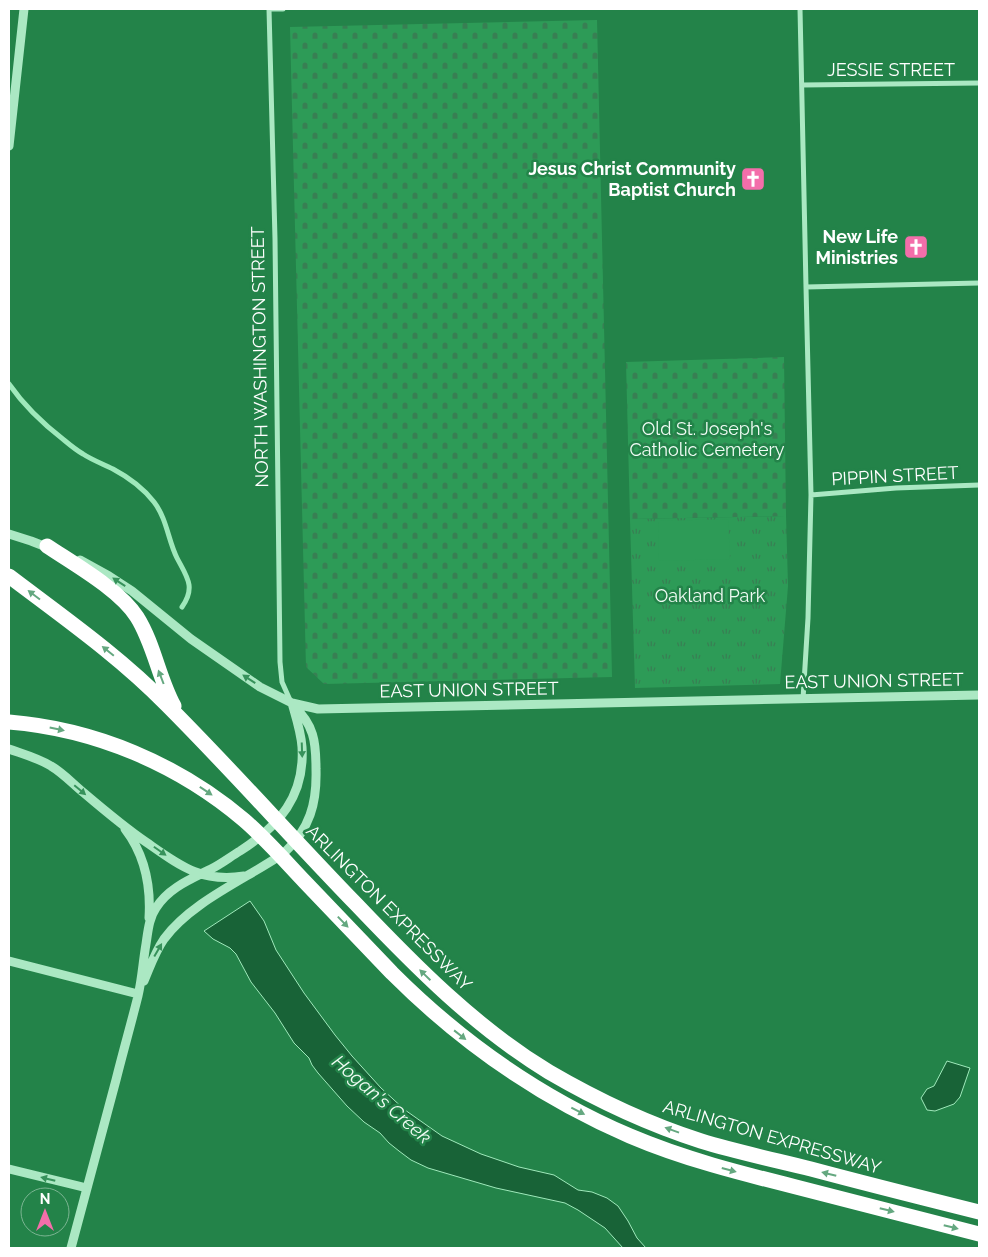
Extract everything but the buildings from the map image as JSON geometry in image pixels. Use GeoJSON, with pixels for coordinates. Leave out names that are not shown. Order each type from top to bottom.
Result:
{"type":"FeatureCollection","features":[{"type":"Feature","properties":{"kind":"highway"},"geometry":{"type":"LineString","coordinates":[[47,546],[106,586],[133,612],[144,631],[170,700],[182,720]]}},
{"type":"Feature","properties":{"kind":"highway","name":"ARLINGTON EXPRESSWAY"},"geometry":{"type":"LineString","coordinates":[[9,576],[106,650],[147,686],[182,720],[409,960],[452,1000],[497,1036],[546,1070],[621,1110],[702,1141],[979,1212]]}},
{"type":"Feature","properties":{"kind":"highway"},"geometry":{"type":"LineString","coordinates":[[9,722],[60,729],[122,748],[175,772],[206,791],[256,831],[392,973],[434,1013],[479,1049],[536,1088],[578,1111],[657,1147],[743,1174],[979,1234]]}},
{"type":"Feature","properties":{"kind":"street"},"geometry":{"type":"LineString","coordinates":[[9,146],[13,72],[24,9]]}},
{"type":"Feature","properties":{"kind":"street"},"geometry":{"type":"LineString","coordinates":[[269,9],[282,9]]}},
{"type":"Feature","properties":{"kind":"street","name":"NORTH WASHINGTON STREET"},"geometry":{"type":"LineString","coordinates":[[138,994],[156,953],[175,926],[201,905],[278,857],[289,848],[307,822],[316,793],[314,738],[310,725],[286,694],[282,682],[280,662],[275,239],[269,9]]}},
{"type":"Feature","properties":{"kind":"street"},"geometry":{"type":"LineString","coordinates":[[800,9],[812,495],[803,699]]}},
{"type":"Feature","properties":{"kind":"street","name":"JESSIE STREET"},"geometry":{"type":"LineString","coordinates":[[802,84],[979,83]]}},
{"type":"Feature","properties":{"kind":"street"},"geometry":{"type":"LineString","coordinates":[[806,287],[979,283]]}},
{"type":"Feature","properties":{"kind":"street","name":"PIPPIN STREET"},"geometry":{"type":"LineString","coordinates":[[812,495],[896,488],[979,485]]}},
{"type":"Feature","properties":{"kind":"street","name":"EAST UNION STREET"},"geometry":{"type":"LineString","coordinates":[[9,534],[47,546],[89,564],[142,598],[191,639],[240,674],[269,692],[292,703],[318,709],[979,695]]}},
{"type":"Feature","properties":{"kind":"street","name":"NORTH WASHINGTON STREET"},"geometry":{"type":"LineString","coordinates":[[71,1248],[138,994],[148,929],[154,911],[159,903],[176,888],[219,865],[259,838],[278,820],[290,803],[298,784],[302,759],[300,732],[292,703]]}},
{"type":"Feature","properties":{"kind":"street"},"geometry":{"type":"LineString","coordinates":[[9,749],[50,765],[120,823],[177,864],[201,874],[226,878],[246,876]]}},
{"type":"Feature","properties":{"kind":"street"},"geometry":{"type":"LineString","coordinates":[[120,823],[132,840],[145,872],[149,893],[148,929]]}},
{"type":"Feature","properties":{"kind":"street"},"geometry":{"type":"LineString","coordinates":[[9,960],[138,994]]}},
{"type":"Feature","properties":{"kind":"street"},"geometry":{"type":"LineString","coordinates":[[9,1169],[87,1188]]}},
{"type":"Feature","properties":{"kind":"green space"},"geometry":{"type":"Polygon","coordinates":[[[597,20],[612,677],[324,684],[306,667],[290,27],[597,20]]]}},
{"type":"Feature","properties":{"kind":"green space","name":"Old St. Joseph's Catholic Cemetery"},"geometry":{"type":"Polygon","coordinates":[[[784,357],[786,516],[630,519],[626,362],[784,357]]]}},
{"type":"Feature","properties":{"kind":"green space","name":"Oakland Park"},"geometry":{"type":"Polygon","coordinates":[[[786,516],[788,586],[780,684],[635,688],[630,519],[786,516]]]}},
{"type":"Feature","properties":{"kind":"green space"},"geometry":{"type":"Polygon","coordinates":[[[728,519],[730,559],[659,561],[658,521],[728,519]]]}},
{"type":"Feature","properties":{"kind":"water"},"geometry":{"type":"Polygon","coordinates":[[[250,901],[264,921],[276,950],[304,993],[335,1035],[381,1088],[405,1110],[442,1136],[481,1154],[519,1167],[554,1175],[578,1190],[592,1192],[607,1198],[618,1206],[637,1238],[646,1248],[623,1248],[605,1228],[565,1203],[496,1188],[428,1168],[411,1160],[389,1143],[380,1133],[364,1122],[347,1106],[318,1073],[309,1058],[294,1043],[275,1013],[251,982],[236,954],[204,931],[250,901]]]}},
{"type":"Feature","properties":{"kind":"water"},"geometry":{"type":"Polygon","coordinates":[[[947,1061],[970,1068],[960,1097],[954,1104],[935,1111],[927,1110],[921,1098],[927,1089],[934,1086],[947,1061]]]}},
{"type":"Feature","properties":{"kind":"waterway","name":"Hogan's Creek"},"geometry":{"type":"LineString","coordinates":[[9,384],[41,421],[56,434],[80,452],[130,480],[154,502],[162,515],[174,551],[187,577],[189,594],[182,607]]}},
{"type":"Feature","properties":{"kind":"place","name":"Jesus Christ Community Baptist Church"},"geometry":{"type":"Point","coordinates":[753,179]}},
{"type":"Feature","properties":{"kind":"place","name":"New Life Ministries"},"geometry":{"type":"Point","coordinates":[916,247]}}]}
